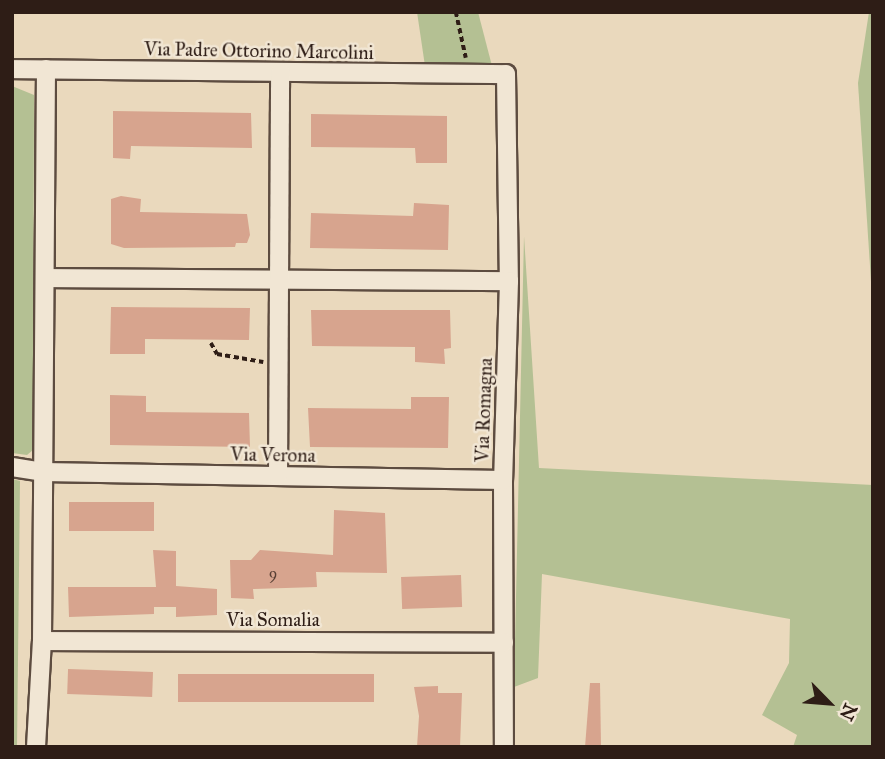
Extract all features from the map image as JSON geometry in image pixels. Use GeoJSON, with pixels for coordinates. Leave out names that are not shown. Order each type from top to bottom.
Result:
{"type":"FeatureCollection","features":[{"type":"Feature","properties":{"kind":"street","name":"Via Padre Ottorino Marcolini"},"geometry":{"type":"LineString","coordinates":[[12,69],[506,74]]}},
{"type":"Feature","properties":{"kind":"street"},"geometry":{"type":"LineString","coordinates":[[36,747],[42,641],[47,278],[46,69]]}},
{"type":"Feature","properties":{"kind":"street"},"geometry":{"type":"LineString","coordinates":[[278,476],[280,72]]}},
{"type":"Feature","properties":{"kind":"street","name":"Via Romagna"},"geometry":{"type":"LineString","coordinates":[[504,747],[503,480],[509,281],[506,74]]}},
{"type":"Feature","properties":{"kind":"street"},"geometry":{"type":"LineString","coordinates":[[47,278],[509,281]]}},
{"type":"Feature","properties":{"kind":"street","name":"Via Verona"},"geometry":{"type":"LineString","coordinates":[[12,467],[43,472],[503,480]]}},
{"type":"Feature","properties":{"kind":"street","name":"Via Somalia"},"geometry":{"type":"LineString","coordinates":[[42,641],[504,643]]}},
{"type":"Feature","properties":{"kind":"path"},"geometry":{"type":"LineString","coordinates":[[456,12],[467,75]]}},
{"type":"Feature","properties":{"kind":"path"},"geometry":{"type":"LineString","coordinates":[[211,343],[212,352],[236,359],[264,362],[264,355],[278,356]]}},
{"type":"Feature","properties":{"kind":"green space"},"geometry":{"type":"Polygon","coordinates":[[[417,12],[478,12],[492,66],[425,66],[417,12]]]}},
{"type":"Feature","properties":{"kind":"green space"},"geometry":{"type":"Polygon","coordinates":[[[869,12],[873,12],[873,312],[858,83],[869,12]]]}},
{"type":"Feature","properties":{"kind":"green space"},"geometry":{"type":"Polygon","coordinates":[[[12,86],[34,95],[33,450],[27,455],[12,453],[12,86]]]}},
{"type":"Feature","properties":{"kind":"green space"},"geometry":{"type":"Polygon","coordinates":[[[524,236],[539,468],[873,485],[873,747],[793,747],[797,735],[762,715],[789,663],[790,619],[542,574],[538,678],[514,687],[524,236]]]}},
{"type":"Feature","properties":{"kind":"green space"},"geometry":{"type":"Polygon","coordinates":[[[12,479],[20,481],[17,747],[12,747],[12,479]]]}},
{"type":"Feature","properties":{"kind":"building"},"geometry":{"type":"Polygon","coordinates":[[[113,111],[251,113],[252,148],[131,146],[130,159],[113,158],[113,111]]]}},
{"type":"Feature","properties":{"kind":"building"},"geometry":{"type":"Polygon","coordinates":[[[311,114],[447,116],[447,163],[416,163],[415,148],[311,147],[311,114]]]}},
{"type":"Feature","properties":{"kind":"building"},"geometry":{"type":"Polygon","coordinates":[[[121,196],[141,199],[140,212],[247,214],[250,235],[247,243],[236,243],[235,247],[124,248],[111,244],[111,199],[121,196]]]}},
{"type":"Feature","properties":{"kind":"building"},"geometry":{"type":"Polygon","coordinates":[[[414,203],[449,205],[448,250],[310,248],[311,213],[413,216],[414,203]]]}},
{"type":"Feature","properties":{"kind":"building"},"geometry":{"type":"Polygon","coordinates":[[[111,307],[250,308],[249,340],[145,339],[145,354],[110,354],[111,307]]]}},
{"type":"Feature","properties":{"kind":"building"},"geometry":{"type":"Polygon","coordinates":[[[311,310],[450,310],[451,348],[444,349],[445,364],[415,362],[415,347],[312,346],[311,310]]]}},
{"type":"Feature","properties":{"kind":"building"},"geometry":{"type":"Polygon","coordinates":[[[110,395],[146,396],[146,412],[249,413],[250,447],[110,445],[110,395]]]}},
{"type":"Feature","properties":{"kind":"building"},"geometry":{"type":"Polygon","coordinates":[[[411,397],[449,397],[448,448],[310,447],[308,408],[411,409],[411,397]]]}},
{"type":"Feature","properties":{"kind":"building"},"geometry":{"type":"Polygon","coordinates":[[[69,502],[154,502],[154,531],[69,531],[69,502]]]}},
{"type":"Feature","properties":{"kind":"building"},"geometry":{"type":"Polygon","coordinates":[[[334,510],[385,513],[387,573],[316,572],[317,587],[253,589],[254,599],[231,598],[230,560],[251,560],[260,550],[333,555],[334,510]]]}},
{"type":"Feature","properties":{"kind":"building"},"geometry":{"type":"Polygon","coordinates":[[[153,550],[176,551],[176,586],[217,589],[217,615],[176,617],[176,607],[154,607],[154,614],[69,617],[68,587],[156,587],[153,550]]]}},
{"type":"Feature","properties":{"kind":"building"},"geometry":{"type":"Polygon","coordinates":[[[461,575],[462,607],[402,609],[401,577],[461,575]]]}},
{"type":"Feature","properties":{"kind":"building"},"geometry":{"type":"Polygon","coordinates":[[[68,669],[153,672],[152,697],[67,694],[68,669]]]}},
{"type":"Feature","properties":{"kind":"building"},"geometry":{"type":"Polygon","coordinates":[[[178,674],[374,674],[374,702],[178,702],[178,674]]]}},
{"type":"Feature","properties":{"kind":"building"},"geometry":{"type":"Polygon","coordinates":[[[590,683],[600,683],[601,747],[585,747],[590,683]]]}},
{"type":"Feature","properties":{"kind":"building"},"geometry":{"type":"Polygon","coordinates":[[[438,686],[438,693],[462,693],[460,747],[417,747],[419,716],[414,687],[438,686]]]}}]}
